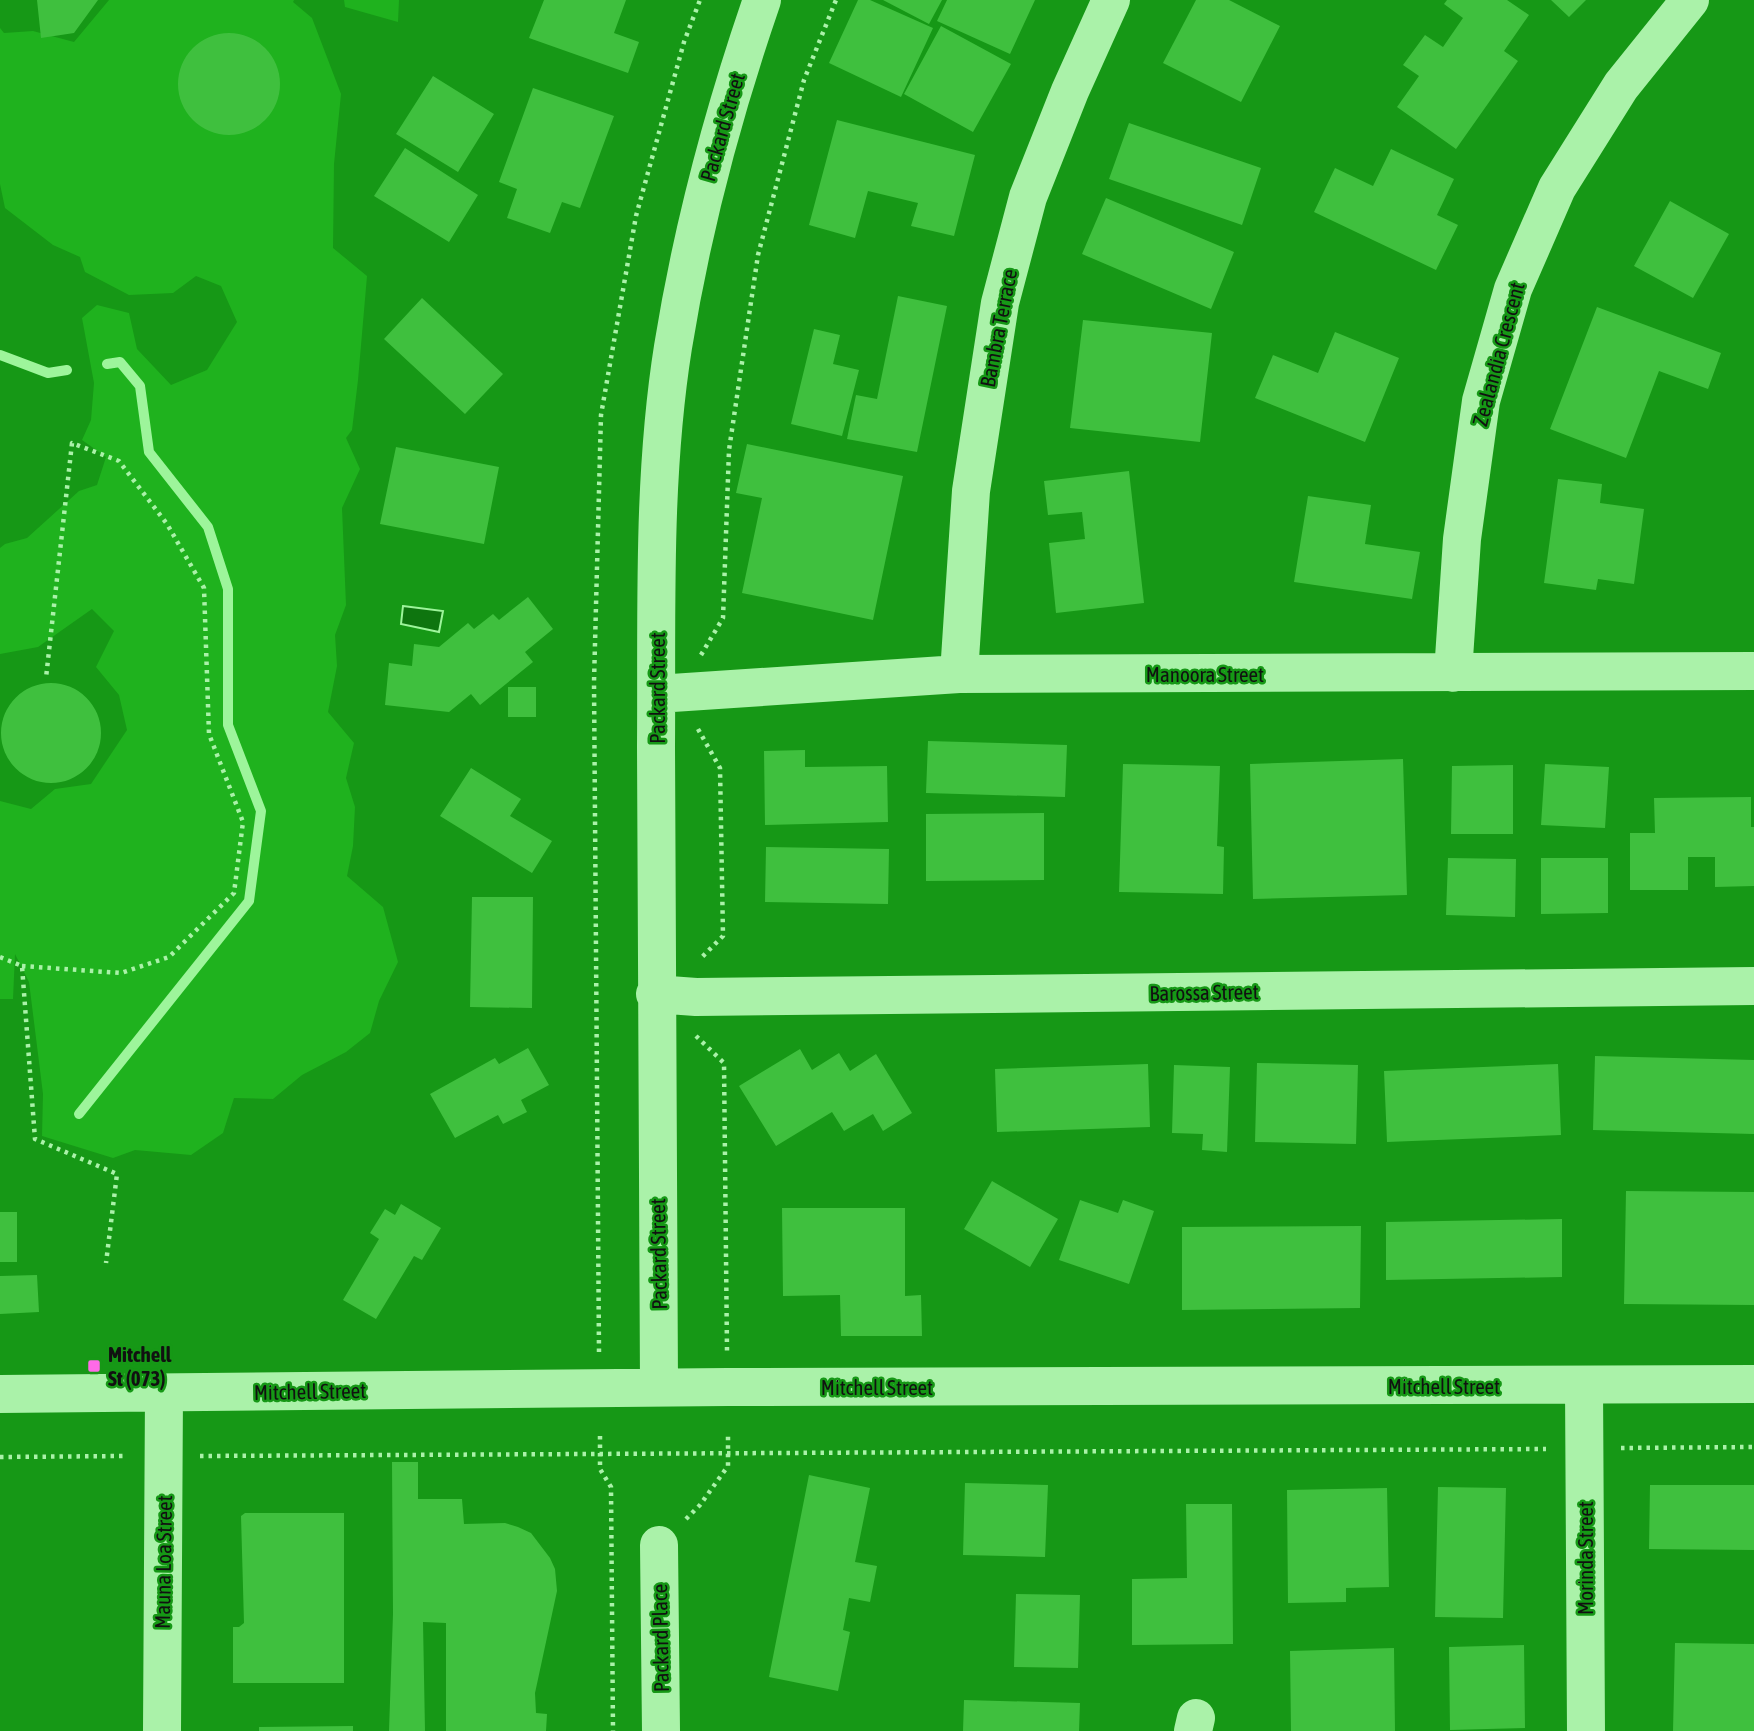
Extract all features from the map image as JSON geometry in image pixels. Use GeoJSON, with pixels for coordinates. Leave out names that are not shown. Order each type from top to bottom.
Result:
{"type":"FeatureCollection","features":[{"type":"Feature","properties":{"kind":"street","name":"Packard Street"},"geometry":{"type":"LineString","coordinates":[[659,1387],[655,994],[657,517],[673,349],[698,214],[738,68],[762,0]]}},
{"type":"Feature","properties":{"kind":"street","name":"Bambra Terrace"},"geometry":{"type":"LineString","coordinates":[[959,674],[971,491],[1000,303],[1028,197],[1111,0]]}},
{"type":"Feature","properties":{"kind":"street","name":"Zealandia Crescent"},"geometry":{"type":"LineString","coordinates":[[1453,673],[1462,539],[1481,401],[1513,289],[1557,188],[1621,86],[1690,0]]}},
{"type":"Feature","properties":{"kind":"street","name":"Manoora Street"},"geometry":{"type":"LineString","coordinates":[[657,694],[959,674],[1754,671]]}},
{"type":"Feature","properties":{"kind":"street","name":"Barossa Street"},"geometry":{"type":"LineString","coordinates":[[655,994],[696,997],[1754,986]]}},
{"type":"Feature","properties":{"kind":"street","name":"Mitchell Street"},"geometry":{"type":"LineString","coordinates":[[0,1394],[659,1387],[1754,1384]]}},
{"type":"Feature","properties":{"kind":"street","name":"Morinda Street"},"geometry":{"type":"LineString","coordinates":[[1584,1386],[1586,1731]]}},
{"type":"Feature","properties":{"kind":"street","name":"Mauna Loa Street"},"geometry":{"type":"LineString","coordinates":[[162,1731],[164,1393]]}},
{"type":"Feature","properties":{"kind":"street","name":"Packard Place"},"geometry":{"type":"LineString","coordinates":[[659,1545],[661,1731]]}},
{"type":"Feature","properties":{"kind":"path"},"geometry":{"type":"LineString","coordinates":[[599,1353],[594,681],[601,415],[636,216],[684,42],[700,0]]}},
{"type":"Feature","properties":{"kind":"path"},"geometry":{"type":"LineString","coordinates":[[701,654],[723,618],[729,450],[758,255],[804,80],[836,0]]}},
{"type":"Feature","properties":{"kind":"path"},"geometry":{"type":"LineString","coordinates":[[0,957],[22,966],[121,973],[169,957],[234,894],[243,822],[209,734],[204,588],[167,524],[119,461],[72,443],[46,678]]}},
{"type":"Feature","properties":{"kind":"path"},"geometry":{"type":"LineString","coordinates":[[22,966],[35,1139],[117,1174],[106,1263]]}},
{"type":"Feature","properties":{"kind":"path"},"geometry":{"type":"LineString","coordinates":[[696,1509],[728,1466],[728,1433]]}},
{"type":"Feature","properties":{"kind":"path"},"geometry":{"type":"LineString","coordinates":[[600,1436],[600,1469],[611,1487],[613,1731]]}},
{"type":"Feature","properties":{"kind":"path"},"geometry":{"type":"LineString","coordinates":[[1615,1448],[1754,1447]]}},
{"type":"Feature","properties":{"kind":"path"},"geometry":{"type":"LineString","coordinates":[[195,1456],[1559,1448]]}},
{"type":"Feature","properties":{"kind":"path"},"geometry":{"type":"LineString","coordinates":[[0,1457],[125,1456]]}},
{"type":"Feature","properties":{"kind":"shaded area"},"geometry":{"type":"Polygon","coordinates":[[[109,0],[294,0],[293,2],[312,18],[341,94],[334,164],[333,248],[367,276],[352,430],[346,438],[360,469],[342,508],[346,605],[335,635],[337,666],[328,712],[354,743],[346,778],[355,807],[353,846],[347,876],[383,907],[398,962],[379,1001],[370,1033],[346,1052],[302,1075],[273,1099],[234,1098],[223,1133],[191,1155],[135,1150],[113,1158],[42,1136],[43,1094],[29,982],[15,954],[13,999],[0,999],[0,801],[31,809],[55,789],[91,784],[127,730],[119,695],[96,667],[114,631],[92,609],[38,647],[0,654],[0,548],[27,538],[79,491],[97,485],[106,457],[82,440],[91,420],[94,383],[82,318],[97,305],[129,313],[137,349],[171,385],[207,370],[237,322],[221,286],[196,276],[173,293],[129,295],[85,272],[80,257],[53,245],[5,208],[0,184],[0,28],[4,33],[33,31],[74,42],[109,0]]]}},
{"type":"Feature","properties":{"kind":"shaded area"},"geometry":{"type":"Polygon","coordinates":[[[344,0],[399,0],[398,22],[345,7],[344,0]]]}},
{"type":"Feature","properties":{"kind":"shaded area"},"geometry":{"type":"Polygon","coordinates":[[[403,606],[443,611],[439,632],[401,624],[403,606]]]}},
{"type":"Feature","properties":{"kind":"building"},"geometry":{"type":"Polygon","coordinates":[[[37,0],[98,0],[74,33],[41,38],[37,0]]]}},
{"type":"Feature","properties":{"kind":"building"},"geometry":{"type":"Polygon","coordinates":[[[544,0],[626,0],[614,33],[639,42],[628,73],[529,38],[544,0]]]}},
{"type":"Feature","properties":{"kind":"building"},"geometry":{"type":"Polygon","coordinates":[[[858,0],[870,0],[933,28],[901,97],[829,63],[858,0]]]}},
{"type":"Feature","properties":{"kind":"building"},"geometry":{"type":"Polygon","coordinates":[[[883,0],[942,0],[929,24],[883,0]]]}},
{"type":"Feature","properties":{"kind":"building"},"geometry":{"type":"Polygon","coordinates":[[[947,0],[1035,0],[1010,54],[937,21],[947,0]]]}},
{"type":"Feature","properties":{"kind":"building"},"geometry":{"type":"Polygon","coordinates":[[[1196,0],[1229,0],[1280,26],[1241,102],[1163,63],[1196,0]]]}},
{"type":"Feature","properties":{"kind":"building"},"geometry":{"type":"Polygon","coordinates":[[[1447,0],[1507,0],[1529,15],[1504,51],[1518,61],[1456,149],[1397,107],[1419,76],[1403,65],[1425,35],[1443,47],[1463,18],[1444,4],[1447,0]]]}},
{"type":"Feature","properties":{"kind":"building"},"geometry":{"type":"Polygon","coordinates":[[[1551,0],[1586,0],[1569,17],[1551,0]]]}},
{"type":"Feature","properties":{"kind":"building"},"geometry":{"type":"Polygon","coordinates":[[[941,26],[1011,64],[973,132],[904,94],[941,26]]]}},
{"type":"Feature","properties":{"kind":"building"},"geometry":{"type":"Polygon","coordinates":[[[229,33],[248,37],[265,48],[276,65],[280,84],[276,103],[265,120],[248,131],[229,135],[210,131],[193,120],[182,103],[178,84],[182,65],[193,48],[210,37],[229,33]]]}},
{"type":"Feature","properties":{"kind":"building"},"geometry":{"type":"Polygon","coordinates":[[[433,76],[494,114],[458,172],[396,134],[433,76]]]}},
{"type":"Feature","properties":{"kind":"building"},"geometry":{"type":"Polygon","coordinates":[[[533,88],[614,116],[580,208],[562,202],[550,233],[507,218],[517,189],[499,182],[533,88]]]}},
{"type":"Feature","properties":{"kind":"building"},"geometry":{"type":"Polygon","coordinates":[[[837,120],[975,155],[954,236],[911,226],[918,203],[868,191],[855,238],[809,225],[837,120]]]}},
{"type":"Feature","properties":{"kind":"building"},"geometry":{"type":"Polygon","coordinates":[[[1129,123],[1261,168],[1242,225],[1109,179],[1129,123]]]}},
{"type":"Feature","properties":{"kind":"building"},"geometry":{"type":"Polygon","coordinates":[[[405,148],[478,195],[449,242],[374,196],[405,148]]]}},
{"type":"Feature","properties":{"kind":"building"},"geometry":{"type":"Polygon","coordinates":[[[1391,149],[1454,179],[1437,215],[1458,225],[1436,270],[1314,212],[1335,168],[1373,186],[1391,149]]]}},
{"type":"Feature","properties":{"kind":"building"},"geometry":{"type":"Polygon","coordinates":[[[1106,198],[1234,252],[1211,309],[1082,254],[1106,198]]]}},
{"type":"Feature","properties":{"kind":"building"},"geometry":{"type":"Polygon","coordinates":[[[1670,201],[1729,234],[1693,298],[1634,266],[1670,201]]]}},
{"type":"Feature","properties":{"kind":"building"},"geometry":{"type":"Polygon","coordinates":[[[898,296],[947,306],[917,452],[847,439],[856,395],[877,399],[898,296]]]}},
{"type":"Feature","properties":{"kind":"building"},"geometry":{"type":"Polygon","coordinates":[[[422,298],[503,374],[465,414],[384,339],[422,298]]]}},
{"type":"Feature","properties":{"kind":"building"},"geometry":{"type":"Polygon","coordinates":[[[1597,307],[1721,353],[1708,389],[1659,371],[1626,458],[1550,429],[1597,307]]]}},
{"type":"Feature","properties":{"kind":"building"},"geometry":{"type":"Polygon","coordinates":[[[1083,320],[1212,333],[1200,442],[1070,428],[1083,320]]]}},
{"type":"Feature","properties":{"kind":"building"},"geometry":{"type":"Polygon","coordinates":[[[814,329],[840,335],[833,364],[859,370],[842,436],[791,424],[814,329]]]}},
{"type":"Feature","properties":{"kind":"building"},"geometry":{"type":"Polygon","coordinates":[[[1335,332],[1399,358],[1365,442],[1255,398],[1273,355],[1318,373],[1335,332]]]}},
{"type":"Feature","properties":{"kind":"building"},"geometry":{"type":"Polygon","coordinates":[[[747,444],[903,476],[873,620],[742,593],[762,498],[736,493],[747,444]]]}},
{"type":"Feature","properties":{"kind":"building"},"geometry":{"type":"Polygon","coordinates":[[[396,447],[499,467],[484,544],[380,524],[396,447]]]}},
{"type":"Feature","properties":{"kind":"building"},"geometry":{"type":"Polygon","coordinates":[[[1129,471],[1144,603],[1056,613],[1049,543],[1085,539],[1082,512],[1048,515],[1044,481],[1129,471]]]}},
{"type":"Feature","properties":{"kind":"building"},"geometry":{"type":"Polygon","coordinates":[[[1558,479],[1602,484],[1600,503],[1644,509],[1634,584],[1598,579],[1596,590],[1544,583],[1558,479]]]}},
{"type":"Feature","properties":{"kind":"building"},"geometry":{"type":"Polygon","coordinates":[[[1308,496],[1371,505],[1365,544],[1420,552],[1412,599],[1294,582],[1308,496]]]}},
{"type":"Feature","properties":{"kind":"building"},"geometry":{"type":"Polygon","coordinates":[[[528,597],[553,629],[525,652],[533,662],[480,705],[471,694],[449,712],[385,705],[389,663],[412,666],[414,644],[439,647],[468,623],[474,629],[493,614],[499,620],[528,597]]]}},
{"type":"Feature","properties":{"kind":"building"},"geometry":{"type":"Polygon","coordinates":[[[51,683],[79,691],[93,705],[101,733],[93,761],[79,775],[51,783],[23,775],[9,761],[1,733],[9,705],[23,691],[51,683]]]}},
{"type":"Feature","properties":{"kind":"building"},"geometry":{"type":"Polygon","coordinates":[[[508,687],[536,687],[536,717],[508,717],[508,687]]]}},
{"type":"Feature","properties":{"kind":"building"},"geometry":{"type":"Polygon","coordinates":[[[928,741],[1067,745],[1065,797],[926,793],[928,741]]]}},
{"type":"Feature","properties":{"kind":"building"},"geometry":{"type":"Polygon","coordinates":[[[805,750],[805,767],[887,766],[888,822],[765,825],[764,751],[805,750]]]}},
{"type":"Feature","properties":{"kind":"building"},"geometry":{"type":"Polygon","coordinates":[[[1403,759],[1407,895],[1253,899],[1250,764],[1403,759]]]}},
{"type":"Feature","properties":{"kind":"building"},"geometry":{"type":"Polygon","coordinates":[[[1123,764],[1220,766],[1217,846],[1224,847],[1223,894],[1119,892],[1123,764]]]}},
{"type":"Feature","properties":{"kind":"building"},"geometry":{"type":"Polygon","coordinates":[[[1545,764],[1609,767],[1605,828],[1541,825],[1545,764]]]}},
{"type":"Feature","properties":{"kind":"building"},"geometry":{"type":"Polygon","coordinates":[[[1513,765],[1513,834],[1451,834],[1452,766],[1513,765]]]}},
{"type":"Feature","properties":{"kind":"building"},"geometry":{"type":"Polygon","coordinates":[[[471,768],[521,799],[510,816],[552,841],[532,873],[440,816],[471,768]]]}},
{"type":"Feature","properties":{"kind":"building"},"geometry":{"type":"Polygon","coordinates":[[[1751,797],[1754,886],[1715,887],[1715,857],[1688,857],[1688,890],[1630,890],[1630,833],[1655,833],[1654,798],[1751,797]]]}},
{"type":"Feature","properties":{"kind":"building"},"geometry":{"type":"Polygon","coordinates":[[[1044,813],[1044,880],[926,881],[926,814],[1044,813]]]}},
{"type":"Feature","properties":{"kind":"building"},"geometry":{"type":"Polygon","coordinates":[[[766,847],[889,849],[888,904],[765,902],[766,847]]]}},
{"type":"Feature","properties":{"kind":"building"},"geometry":{"type":"Polygon","coordinates":[[[1448,858],[1516,859],[1515,917],[1446,915],[1448,858]]]}},
{"type":"Feature","properties":{"kind":"building"},"geometry":{"type":"Polygon","coordinates":[[[1541,858],[1608,858],[1608,913],[1541,914],[1541,858]]]}},
{"type":"Feature","properties":{"kind":"building"},"geometry":{"type":"Polygon","coordinates":[[[472,897],[533,897],[532,1008],[470,1007],[472,897]]]}},
{"type":"Feature","properties":{"kind":"building"},"geometry":{"type":"Polygon","coordinates":[[[528,1048],[549,1085],[521,1100],[527,1112],[503,1124],[498,1115],[455,1138],[430,1094],[495,1058],[499,1064],[528,1048]]]}},
{"type":"Feature","properties":{"kind":"building"},"geometry":{"type":"Polygon","coordinates":[[[800,1049],[812,1070],[839,1053],[850,1071],[876,1054],[912,1113],[883,1131],[873,1114],[844,1131],[832,1112],[776,1146],[739,1086],[800,1049]]]}},
{"type":"Feature","properties":{"kind":"building"},"geometry":{"type":"Polygon","coordinates":[[[1595,1056],[1754,1060],[1754,1134],[1593,1130],[1595,1056]]]}},
{"type":"Feature","properties":{"kind":"building"},"geometry":{"type":"Polygon","coordinates":[[[1257,1063],[1358,1065],[1356,1144],[1255,1142],[1257,1063]]]}},
{"type":"Feature","properties":{"kind":"building"},"geometry":{"type":"Polygon","coordinates":[[[1148,1064],[1150,1127],[997,1132],[995,1069],[1148,1064]]]}},
{"type":"Feature","properties":{"kind":"building"},"geometry":{"type":"Polygon","coordinates":[[[1558,1064],[1561,1135],[1387,1142],[1384,1071],[1558,1064]]]}},
{"type":"Feature","properties":{"kind":"building"},"geometry":{"type":"Polygon","coordinates":[[[1174,1065],[1230,1067],[1227,1152],[1202,1150],[1203,1134],[1172,1133],[1174,1065]]]}},
{"type":"Feature","properties":{"kind":"building"},"geometry":{"type":"Polygon","coordinates":[[[992,1181],[1058,1219],[1030,1267],[964,1229],[992,1181]]]}},
{"type":"Feature","properties":{"kind":"building"},"geometry":{"type":"Polygon","coordinates":[[[1626,1191],[1754,1192],[1754,1305],[1624,1304],[1626,1191]]]}},
{"type":"Feature","properties":{"kind":"building"},"geometry":{"type":"Polygon","coordinates":[[[1080,1200],[1118,1213],[1123,1200],[1154,1211],[1129,1284],[1059,1260],[1080,1200]]]}},
{"type":"Feature","properties":{"kind":"building"},"geometry":{"type":"Polygon","coordinates":[[[401,1204],[441,1228],[422,1260],[414,1256],[376,1319],[343,1300],[379,1239],[370,1233],[385,1209],[395,1215],[401,1204]]]}},
{"type":"Feature","properties":{"kind":"building"},"geometry":{"type":"Polygon","coordinates":[[[782,1208],[905,1208],[905,1296],[921,1295],[922,1336],[841,1336],[840,1295],[783,1296],[782,1208]]]}},
{"type":"Feature","properties":{"kind":"building"},"geometry":{"type":"Polygon","coordinates":[[[0,1212],[17,1212],[17,1262],[0,1262],[0,1212]]]}},
{"type":"Feature","properties":{"kind":"building"},"geometry":{"type":"Polygon","coordinates":[[[1562,1219],[1562,1277],[1386,1280],[1386,1222],[1562,1219]]]}},
{"type":"Feature","properties":{"kind":"building"},"geometry":{"type":"Polygon","coordinates":[[[1361,1226],[1360,1308],[1182,1310],[1182,1227],[1361,1226]]]}},
{"type":"Feature","properties":{"kind":"building"},"geometry":{"type":"Polygon","coordinates":[[[37,1275],[39,1312],[0,1314],[0,1276],[37,1275]]]}},
{"type":"Feature","properties":{"kind":"building"},"geometry":{"type":"Polygon","coordinates":[[[392,1462],[418,1462],[418,1499],[462,1499],[464,1524],[505,1523],[518,1527],[531,1533],[550,1558],[555,1569],[557,1591],[535,1693],[536,1713],[547,1714],[546,1731],[446,1731],[446,1623],[423,1622],[425,1731],[389,1731],[393,1614],[392,1462]]]}},
{"type":"Feature","properties":{"kind":"building"},"geometry":{"type":"Polygon","coordinates":[[[809,1475],[870,1488],[855,1562],[877,1566],[870,1602],[849,1598],[843,1630],[850,1632],[838,1691],[769,1677],[809,1475]]]}},
{"type":"Feature","properties":{"kind":"building"},"geometry":{"type":"Polygon","coordinates":[[[965,1483],[1048,1485],[1045,1557],[963,1555],[965,1483]]]}},
{"type":"Feature","properties":{"kind":"building"},"geometry":{"type":"Polygon","coordinates":[[[1650,1485],[1754,1485],[1754,1550],[1649,1549],[1650,1485]]]}},
{"type":"Feature","properties":{"kind":"building"},"geometry":{"type":"Polygon","coordinates":[[[1438,1487],[1506,1488],[1503,1618],[1435,1617],[1438,1487]]]}},
{"type":"Feature","properties":{"kind":"building"},"geometry":{"type":"Polygon","coordinates":[[[1387,1488],[1389,1587],[1346,1588],[1346,1602],[1288,1603],[1287,1490],[1387,1488]]]}},
{"type":"Feature","properties":{"kind":"building"},"geometry":{"type":"Polygon","coordinates":[[[1186,1504],[1232,1504],[1233,1644],[1132,1645],[1132,1579],[1187,1578],[1186,1504]]]}},
{"type":"Feature","properties":{"kind":"building"},"geometry":{"type":"Polygon","coordinates":[[[245,1513],[344,1513],[344,1683],[233,1683],[233,1627],[244,1623],[241,1516],[245,1513]]]}},
{"type":"Feature","properties":{"kind":"building"},"geometry":{"type":"Polygon","coordinates":[[[1016,1594],[1080,1595],[1078,1668],[1014,1667],[1016,1594]]]}},
{"type":"Feature","properties":{"kind":"building"},"geometry":{"type":"Polygon","coordinates":[[[1675,1643],[1754,1644],[1754,1731],[1673,1731],[1675,1643]]]}},
{"type":"Feature","properties":{"kind":"building"},"geometry":{"type":"Polygon","coordinates":[[[1524,1645],[1525,1728],[1450,1730],[1449,1647],[1524,1645]]]}},
{"type":"Feature","properties":{"kind":"building"},"geometry":{"type":"Polygon","coordinates":[[[1394,1648],[1395,1731],[1291,1731],[1290,1651],[1394,1648]]]}},
{"type":"Feature","properties":{"kind":"building"},"geometry":{"type":"Polygon","coordinates":[[[964,1700],[1080,1703],[1079,1731],[963,1731],[964,1700]]]}},
{"type":"Feature","properties":{"kind":"building"},"geometry":{"type":"Polygon","coordinates":[[[353,1726],[353,1731],[259,1731],[259,1727],[353,1726]]]}},
{"type":"Feature","properties":{"kind":"waterway"},"geometry":{"type":"LineString","coordinates":[[0,355],[48,373],[67,370]]}},
{"type":"Feature","properties":{"kind":"waterway"},"geometry":{"type":"LineString","coordinates":[[79,1114],[249,901],[261,811],[228,725],[228,589],[208,527],[149,452],[140,386],[120,362],[107,364]]}},
{"type":"Feature","properties":{"kind":"place","name":"Mitchell St (073)"},"geometry":{"type":"Point","coordinates":[94,1366]}}]}
